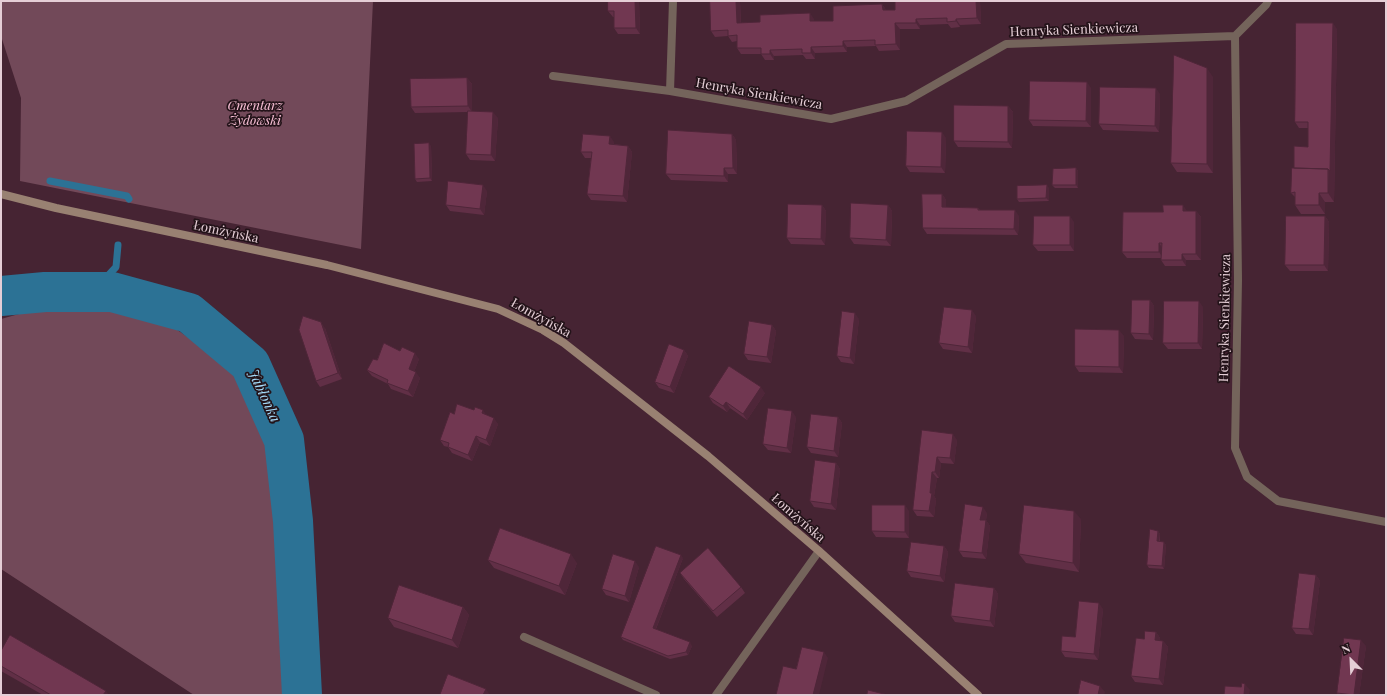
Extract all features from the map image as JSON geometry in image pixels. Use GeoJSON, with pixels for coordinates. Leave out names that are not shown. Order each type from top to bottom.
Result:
{"type":"FeatureCollection","features":[{"type":"Feature","properties":{"kind":"main road","name":"Łomżyńska"},"geometry":{"type":"LineString","coordinates":[[1,194],[56,208],[327,265],[498,309],[543,330],[564,344],[708,456],[819,551],[978,695]]}},
{"type":"Feature","properties":{"kind":"street"},"geometry":{"type":"LineString","coordinates":[[670,91],[673,1]]}},
{"type":"Feature","properties":{"kind":"street"},"geometry":{"type":"LineString","coordinates":[[1235,36],[1266,5],[1268,1]]}},
{"type":"Feature","properties":{"kind":"street","name":"Henryka Sienkiewicza"},"geometry":{"type":"LineString","coordinates":[[553,76],[670,91],[831,119],[906,101],[1006,44],[1235,36],[1238,280],[1235,448],[1247,477],[1278,502],[1386,522]]}},
{"type":"Feature","properties":{"kind":"street"},"geometry":{"type":"LineString","coordinates":[[716,695],[819,551]]}},
{"type":"Feature","properties":{"kind":"street"},"geometry":{"type":"LineString","coordinates":[[524,637],[656,695]]}},
{"type":"Feature","properties":{"kind":"green space","name":"Cmentarz Żydowski"},"geometry":{"type":"Polygon","coordinates":[[[1,1],[373,1],[361,249],[20,181],[21,98],[1,36],[1,1]]]}},
{"type":"Feature","properties":{"kind":"green space"},"geometry":{"type":"Polygon","coordinates":[[[69,300],[156,315],[236,371],[261,423],[278,499],[285,695],[194,695],[1,569],[1,319],[69,300]]]}},
{"type":"Feature","properties":{"kind":"building"},"geometry":{"type":"Polygon","coordinates":[[[608,1],[635,1],[636,28],[614,28],[614,11],[608,11],[608,1]]]}},
{"type":"Feature","properties":{"kind":"building"},"geometry":{"type":"Polygon","coordinates":[[[710,1],[736,1],[737,23],[760,22],[760,15],[810,13],[810,21],[833,21],[833,6],[882,4],[883,10],[895,10],[895,1],[976,1],[977,18],[956,19],[956,21],[947,22],[947,18],[916,19],[916,23],[895,23],[896,44],[875,45],[875,40],[843,41],[843,46],[811,47],[811,53],[802,53],[802,49],[770,50],[770,54],[761,54],[761,48],[737,48],[737,35],[728,36],[728,30],[711,31],[710,1]]]}},
{"type":"Feature","properties":{"kind":"building"},"geometry":{"type":"Polygon","coordinates":[[[1296,23],[1333,23],[1330,171],[1328,169],[1294,168],[1294,146],[1308,147],[1308,122],[1295,122],[1296,23]]]}},
{"type":"Feature","properties":{"kind":"building"},"geometry":{"type":"Polygon","coordinates":[[[1174,55],[1207,68],[1207,164],[1171,163],[1174,55]]]}},
{"type":"Feature","properties":{"kind":"building"},"geometry":{"type":"Polygon","coordinates":[[[467,78],[468,106],[411,107],[410,79],[467,78]]]}},
{"type":"Feature","properties":{"kind":"building"},"geometry":{"type":"Polygon","coordinates":[[[1030,81],[1087,82],[1086,121],[1029,120],[1030,81]]]}},
{"type":"Feature","properties":{"kind":"building"},"geometry":{"type":"Polygon","coordinates":[[[1100,87],[1156,88],[1155,126],[1099,124],[1100,87]]]}},
{"type":"Feature","properties":{"kind":"building"},"geometry":{"type":"Polygon","coordinates":[[[954,105],[1008,106],[1008,142],[954,141],[954,105]]]}},
{"type":"Feature","properties":{"kind":"building"},"geometry":{"type":"Polygon","coordinates":[[[468,111],[493,112],[491,155],[466,154],[468,111]]]}},
{"type":"Feature","properties":{"kind":"building"},"geometry":{"type":"Polygon","coordinates":[[[668,130],[732,134],[733,168],[724,168],[724,176],[666,174],[668,130]]]}},
{"type":"Feature","properties":{"kind":"building"},"geometry":{"type":"Polygon","coordinates":[[[907,131],[942,132],[941,167],[906,166],[907,131]]]}},
{"type":"Feature","properties":{"kind":"building"},"geometry":{"type":"Polygon","coordinates":[[[583,134],[610,136],[609,144],[628,146],[623,196],[587,194],[592,152],[581,152],[583,134]]]}},
{"type":"Feature","properties":{"kind":"building"},"geometry":{"type":"Polygon","coordinates":[[[429,143],[430,178],[415,179],[414,144],[429,143]]]}},
{"type":"Feature","properties":{"kind":"building"},"geometry":{"type":"Polygon","coordinates":[[[1076,168],[1076,185],[1052,185],[1053,169],[1076,168]]]}},
{"type":"Feature","properties":{"kind":"building"},"geometry":{"type":"Polygon","coordinates":[[[1292,168],[1328,169],[1328,193],[1319,193],[1319,205],[1295,205],[1295,192],[1291,193],[1292,168]]]}},
{"type":"Feature","properties":{"kind":"building"},"geometry":{"type":"Polygon","coordinates":[[[448,181],[483,185],[480,209],[446,205],[448,181]]]}},
{"type":"Feature","properties":{"kind":"building"},"geometry":{"type":"Polygon","coordinates":[[[1047,185],[1046,198],[1017,199],[1017,186],[1047,185]]]}},
{"type":"Feature","properties":{"kind":"building"},"geometry":{"type":"Polygon","coordinates":[[[922,194],[942,194],[942,207],[978,208],[978,210],[1015,210],[1014,229],[923,228],[922,194]]]}},
{"type":"Feature","properties":{"kind":"building"},"geometry":{"type":"Polygon","coordinates":[[[851,203],[888,205],[886,240],[850,238],[851,203]]]}},
{"type":"Feature","properties":{"kind":"building"},"geometry":{"type":"Polygon","coordinates":[[[788,204],[822,205],[821,239],[787,238],[788,204]]]}},
{"type":"Feature","properties":{"kind":"building"},"geometry":{"type":"Polygon","coordinates":[[[1163,205],[1183,205],[1183,211],[1196,211],[1196,254],[1182,254],[1182,260],[1161,260],[1162,243],[1159,243],[1159,252],[1122,252],[1123,212],[1163,212],[1163,205]]]}},
{"type":"Feature","properties":{"kind":"building"},"geometry":{"type":"Polygon","coordinates":[[[1034,216],[1070,216],[1070,245],[1033,245],[1034,216]]]}},
{"type":"Feature","properties":{"kind":"building"},"geometry":{"type":"Polygon","coordinates":[[[1286,216],[1325,216],[1324,265],[1285,265],[1286,216]]]}},
{"type":"Feature","properties":{"kind":"building"},"geometry":{"type":"Polygon","coordinates":[[[1132,300],[1150,300],[1149,334],[1131,333],[1132,300]]]}},
{"type":"Feature","properties":{"kind":"building"},"geometry":{"type":"Polygon","coordinates":[[[1164,301],[1199,301],[1198,343],[1163,343],[1164,301]]]}},
{"type":"Feature","properties":{"kind":"building"},"geometry":{"type":"Polygon","coordinates":[[[944,307],[972,310],[968,347],[939,343],[944,307]]]}},
{"type":"Feature","properties":{"kind":"building"},"geometry":{"type":"Polygon","coordinates":[[[842,311],[855,313],[850,358],[837,356],[842,311]]]}},
{"type":"Feature","properties":{"kind":"building"},"geometry":{"type":"Polygon","coordinates":[[[303,316],[321,322],[338,373],[316,381],[299,330],[303,316]]]}},
{"type":"Feature","properties":{"kind":"building"},"geometry":{"type":"Polygon","coordinates":[[[749,321],[772,325],[767,357],[744,354],[749,321]]]}},
{"type":"Feature","properties":{"kind":"building"},"geometry":{"type":"Polygon","coordinates":[[[1075,329],[1119,330],[1119,367],[1075,366],[1075,329]]]}},
{"type":"Feature","properties":{"kind":"building"},"geometry":{"type":"Polygon","coordinates":[[[384,343],[400,351],[402,347],[415,353],[409,369],[416,372],[408,391],[387,383],[388,380],[367,370],[373,359],[377,360],[384,343]]]}},
{"type":"Feature","properties":{"kind":"building"},"geometry":{"type":"Polygon","coordinates":[[[669,344],[684,350],[670,387],[655,382],[669,344]]]}},
{"type":"Feature","properties":{"kind":"building"},"geometry":{"type":"Polygon","coordinates":[[[729,366],[761,387],[743,414],[726,402],[723,406],[709,397],[729,366]]]}},
{"type":"Feature","properties":{"kind":"building"},"geometry":{"type":"Polygon","coordinates":[[[457,404],[474,410],[475,407],[483,410],[482,413],[494,418],[486,440],[476,436],[468,455],[448,447],[449,443],[440,440],[450,412],[454,414],[457,404]]]}},
{"type":"Feature","properties":{"kind":"building"},"geometry":{"type":"Polygon","coordinates":[[[768,408],[792,411],[787,448],[763,444],[768,408]]]}},
{"type":"Feature","properties":{"kind":"building"},"geometry":{"type":"Polygon","coordinates":[[[811,414],[838,417],[834,451],[807,447],[811,414]]]}},
{"type":"Feature","properties":{"kind":"building"},"geometry":{"type":"Polygon","coordinates":[[[922,430],[953,434],[950,458],[937,457],[935,472],[932,472],[930,493],[932,493],[929,511],[913,510],[922,430]]]}},
{"type":"Feature","properties":{"kind":"building"},"geometry":{"type":"Polygon","coordinates":[[[815,460],[836,463],[831,504],[810,501],[815,460]]]}},
{"type":"Feature","properties":{"kind":"building"},"geometry":{"type":"Polygon","coordinates":[[[965,504],[983,507],[980,520],[986,520],[982,553],[959,551],[965,504]]]}},
{"type":"Feature","properties":{"kind":"building"},"geometry":{"type":"Polygon","coordinates":[[[872,505],[905,505],[905,532],[872,531],[872,505]]]}},
{"type":"Feature","properties":{"kind":"building"},"geometry":{"type":"Polygon","coordinates":[[[1024,505],[1074,511],[1073,563],[1019,554],[1024,505]]]}},
{"type":"Feature","properties":{"kind":"building"},"geometry":{"type":"Polygon","coordinates":[[[500,528],[571,554],[559,586],[488,560],[500,528]]]}},
{"type":"Feature","properties":{"kind":"building"},"geometry":{"type":"Polygon","coordinates":[[[1150,529],[1158,531],[1157,541],[1164,542],[1162,566],[1147,565],[1150,529]]]}},
{"type":"Feature","properties":{"kind":"building"},"geometry":{"type":"Polygon","coordinates":[[[911,542],[944,546],[940,576],[907,571],[911,542]]]}},
{"type":"Feature","properties":{"kind":"building"},"geometry":{"type":"Polygon","coordinates":[[[656,546],[681,555],[653,628],[690,642],[686,652],[668,656],[621,637],[656,546]]]}},
{"type":"Feature","properties":{"kind":"building"},"geometry":{"type":"Polygon","coordinates":[[[708,548],[741,587],[713,611],[680,573],[708,548]]]}},
{"type":"Feature","properties":{"kind":"building"},"geometry":{"type":"Polygon","coordinates":[[[613,554],[635,561],[625,596],[602,589],[613,554]]]}},
{"type":"Feature","properties":{"kind":"building"},"geometry":{"type":"Polygon","coordinates":[[[1299,573],[1316,575],[1309,629],[1292,628],[1299,573]]]}},
{"type":"Feature","properties":{"kind":"building"},"geometry":{"type":"Polygon","coordinates":[[[955,583],[994,588],[990,621],[951,616],[955,583]]]}},
{"type":"Feature","properties":{"kind":"building"},"geometry":{"type":"Polygon","coordinates":[[[399,585],[463,607],[452,640],[388,618],[399,585]]]}},
{"type":"Feature","properties":{"kind":"building"},"geometry":{"type":"Polygon","coordinates":[[[1079,601],[1099,603],[1094,654],[1061,651],[1062,636],[1075,637],[1079,601]]]}},
{"type":"Feature","properties":{"kind":"building"},"geometry":{"type":"Polygon","coordinates":[[[1145,631],[1156,632],[1155,640],[1163,641],[1159,679],[1131,676],[1136,638],[1144,639],[1145,631]]]}},
{"type":"Feature","properties":{"kind":"building"},"geometry":{"type":"Polygon","coordinates":[[[10,635],[106,691],[103,695],[51,695],[1,666],[1,651],[10,635]]]}},
{"type":"Feature","properties":{"kind":"building"},"geometry":{"type":"Polygon","coordinates":[[[1344,638],[1361,640],[1354,695],[1337,693],[1344,638]]]}},
{"type":"Feature","properties":{"kind":"building"},"geometry":{"type":"Polygon","coordinates":[[[802,647],[824,652],[813,695],[776,695],[783,666],[796,669],[802,647]]]}},
{"type":"Feature","properties":{"kind":"building"},"geometry":{"type":"Polygon","coordinates":[[[448,674],[486,689],[483,695],[440,695],[448,674]]]}},
{"type":"Feature","properties":{"kind":"building"},"geometry":{"type":"Polygon","coordinates":[[[1081,680],[1100,686],[1098,695],[1078,695],[1081,680]]]}},
{"type":"Feature","properties":{"kind":"building"},"geometry":{"type":"Polygon","coordinates":[[[1242,683],[1245,684],[1244,695],[1224,695],[1225,686],[1241,687],[1242,683]]]}},
{"type":"Feature","properties":{"kind":"building"},"geometry":{"type":"Polygon","coordinates":[[[868,690],[888,695],[867,695],[868,690]]]}},
{"type":"Feature","properties":{"kind":"waterway"},"geometry":{"type":"LineString","coordinates":[[50,181],[127,196],[129,199]]}},
{"type":"Feature","properties":{"kind":"waterway"},"geometry":{"type":"LineString","coordinates":[[102,292],[103,281],[116,267],[118,245]]}},
{"type":"Feature","properties":{"kind":"waterway","name":"Jabłonka"},"geometry":{"type":"LineString","coordinates":[[1,296],[45,292],[112,292],[189,313],[250,364],[284,440],[293,521],[302,695]]}}]}
